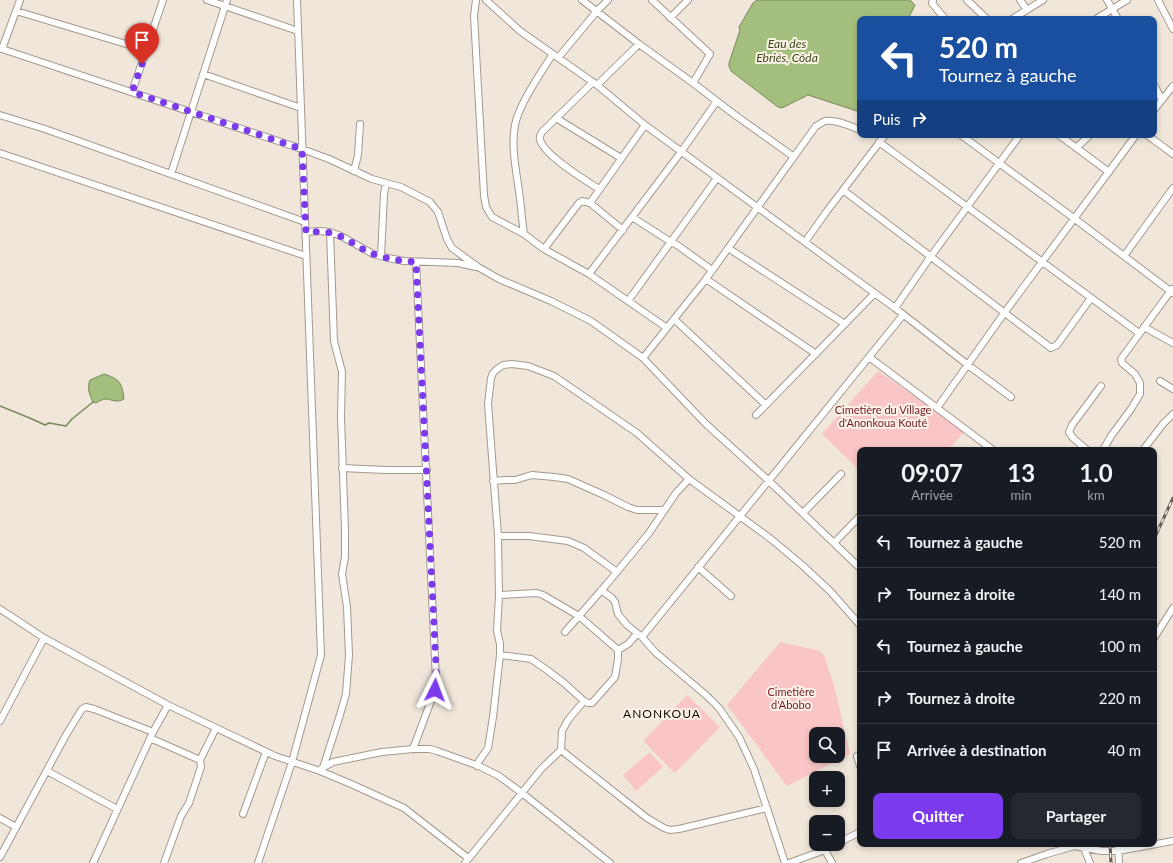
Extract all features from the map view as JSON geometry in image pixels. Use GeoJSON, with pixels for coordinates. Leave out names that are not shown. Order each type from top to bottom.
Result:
{"type":"FeatureCollection","features":[{"type":"Feature","properties":{"kind":"street"},"geometry":{"type":"LineString","coordinates":[[20,0],[1,48],[302,149],[372,179],[401,187],[430,202],[438,212],[447,239],[452,248],[478,267],[499,279],[551,301],[591,321],[643,358],[706,424],[769,481],[857,565]]}},
{"type":"Feature","properties":{"kind":"street"},"geometry":{"type":"LineString","coordinates":[[132,92],[163,0]]}},
{"type":"Feature","properties":{"kind":"street"},"geometry":{"type":"LineString","coordinates":[[207,0],[226,3],[298,31]]}},
{"type":"Feature","properties":{"kind":"street"},"geometry":{"type":"LineString","coordinates":[[258,863],[292,762],[321,655],[297,0]]}},
{"type":"Feature","properties":{"kind":"street"},"geometry":{"type":"LineString","coordinates":[[476,0],[474,16],[476,62],[486,207],[492,217],[524,234],[544,249],[589,274],[667,328]]}},
{"type":"Feature","properties":{"kind":"street"},"geometry":{"type":"LineString","coordinates":[[486,0],[520,31],[552,55],[595,83],[645,125],[895,308],[968,366],[1011,397]]}},
{"type":"Feature","properties":{"kind":"street"},"geometry":{"type":"LineString","coordinates":[[582,0],[639,44],[794,157]]}},
{"type":"Feature","properties":{"kind":"street"},"geometry":{"type":"LineString","coordinates":[[558,58],[608,0]]}},
{"type":"Feature","properties":{"kind":"street"},"geometry":{"type":"LineString","coordinates":[[652,0],[710,54],[693,83]]}},
{"type":"Feature","properties":{"kind":"street"},"geometry":{"type":"LineString","coordinates":[[670,18],[688,0]]}},
{"type":"Feature","properties":{"kind":"street"},"geometry":{"type":"LineString","coordinates":[[933,0],[932,3],[943,16]]}},
{"type":"Feature","properties":{"kind":"street"},"geometry":{"type":"LineString","coordinates":[[967,0],[984,16]]}},
{"type":"Feature","properties":{"kind":"street"},"geometry":{"type":"LineString","coordinates":[[1020,0],[1027,10]]}},
{"type":"Feature","properties":{"kind":"street"},"geometry":{"type":"LineString","coordinates":[[1018,16],[1044,0]]}},
{"type":"Feature","properties":{"kind":"street"},"geometry":{"type":"LineString","coordinates":[[1107,0],[1116,16]]}},
{"type":"Feature","properties":{"kind":"street"},"geometry":{"type":"LineString","coordinates":[[1101,16],[1127,0]]}},
{"type":"Feature","properties":{"kind":"street"},"geometry":{"type":"LineString","coordinates":[[1158,0],[1173,29]]}},
{"type":"Feature","properties":{"kind":"street"},"geometry":{"type":"LineString","coordinates":[[171,174],[226,3]]}},
{"type":"Feature","properties":{"kind":"street"},"geometry":{"type":"LineString","coordinates":[[16,11],[146,50]]}},
{"type":"Feature","properties":{"kind":"street"},"geometry":{"type":"LineString","coordinates":[[599,189],[573,173],[552,156],[539,139],[540,135],[556,118],[639,44]]}},
{"type":"Feature","properties":{"kind":"street"},"geometry":{"type":"LineString","coordinates":[[524,234],[514,152],[516,124],[519,112],[552,55]]}},
{"type":"Feature","properties":{"kind":"street"},"geometry":{"type":"LineString","coordinates":[[203,74],[301,108]]}},
{"type":"Feature","properties":{"kind":"street"},"geometry":{"type":"LineString","coordinates":[[1157,106],[1173,86]]}},
{"type":"Feature","properties":{"kind":"street"},"geometry":{"type":"LineString","coordinates":[[1157,91],[1162,100]]}},
{"type":"Feature","properties":{"kind":"street"},"geometry":{"type":"LineString","coordinates":[[589,274],[681,152],[717,101]]}},
{"type":"Feature","properties":{"kind":"street"},"geometry":{"type":"LineString","coordinates":[[0,115],[45,129],[305,222]]}},
{"type":"Feature","properties":{"kind":"street"},"geometry":{"type":"LineString","coordinates":[[556,118],[621,158]]}},
{"type":"Feature","properties":{"kind":"street"},"geometry":{"type":"LineString","coordinates":[[643,358],[706,279],[816,126],[824,121],[832,121],[857,129]]}},
{"type":"Feature","properties":{"kind":"street"},"geometry":{"type":"LineString","coordinates":[[354,171],[358,155],[360,124]]}},
{"type":"Feature","properties":{"kind":"street"},"geometry":{"type":"LineString","coordinates":[[590,203],[645,125]]}},
{"type":"Feature","properties":{"kind":"street"},"geometry":{"type":"LineString","coordinates":[[805,242],[883,138]]}},
{"type":"Feature","properties":{"kind":"street"},"geometry":{"type":"LineString","coordinates":[[965,138],[1172,291],[1121,359],[1122,363],[1135,374],[1140,383],[1140,394],[1105,447]]}},
{"type":"Feature","properties":{"kind":"street"},"geometry":{"type":"LineString","coordinates":[[895,308],[967,206],[1018,138]]}},
{"type":"Feature","properties":{"kind":"street"},"geometry":{"type":"LineString","coordinates":[[1063,138],[1109,172]]}},
{"type":"Feature","properties":{"kind":"street"},"geometry":{"type":"LineString","coordinates":[[1076,148],[1087,138]]}},
{"type":"Feature","properties":{"kind":"street"},"geometry":{"type":"LineString","coordinates":[[937,408],[1005,312],[1134,138]]}},
{"type":"Feature","properties":{"kind":"street"},"geometry":{"type":"LineString","coordinates":[[1151,138],[1173,154]]}},
{"type":"Feature","properties":{"kind":"street"},"geometry":{"type":"LineString","coordinates":[[880,142],[1139,333]]}},
{"type":"Feature","properties":{"kind":"street"},"geometry":{"type":"LineString","coordinates":[[0,153],[306,256]]}},
{"type":"Feature","properties":{"kind":"street"},"geometry":{"type":"LineString","coordinates":[[628,301],[717,178]]}},
{"type":"Feature","properties":{"kind":"street"},"geometry":{"type":"LineString","coordinates":[[381,256],[384,194],[386,183]]}},
{"type":"Feature","properties":{"kind":"street"},"geometry":{"type":"LineString","coordinates":[[1124,256],[1173,188]]}},
{"type":"Feature","properties":{"kind":"street"},"geometry":{"type":"LineString","coordinates":[[843,190],[1051,348],[1057,345],[1091,298]]}},
{"type":"Feature","properties":{"kind":"street"},"geometry":{"type":"LineString","coordinates":[[544,249],[579,203],[582,202],[590,203],[623,230]]}},
{"type":"Feature","properties":{"kind":"street"},"geometry":{"type":"LineString","coordinates":[[632,217],[677,245],[712,270]]}},
{"type":"Feature","properties":{"kind":"street"},"geometry":{"type":"LineString","coordinates":[[306,232],[330,232],[341,236],[373,254],[404,261],[458,263],[478,267]]}},
{"type":"Feature","properties":{"kind":"street"},"geometry":{"type":"LineString","coordinates":[[321,769],[346,694],[349,655],[347,607],[342,574],[345,557],[345,530],[341,417],[342,372],[334,342],[330,232]]}},
{"type":"Feature","properties":{"kind":"street"},"geometry":{"type":"LineString","coordinates":[[728,248],[844,324]]}},
{"type":"Feature","properties":{"kind":"street"},"geometry":{"type":"LineString","coordinates":[[414,749],[435,690],[436,680],[416,262]]}},
{"type":"Feature","properties":{"kind":"street"},"geometry":{"type":"LineString","coordinates":[[706,279],[816,354]]}},
{"type":"Feature","properties":{"kind":"street"},"geometry":{"type":"LineString","coordinates":[[756,415],[874,293]]}},
{"type":"Feature","properties":{"kind":"street"},"geometry":{"type":"LineString","coordinates":[[618,650],[640,636],[769,481],[903,315]]}},
{"type":"Feature","properties":{"kind":"street"},"geometry":{"type":"LineString","coordinates":[[674,319],[766,405]]}},
{"type":"Feature","properties":{"kind":"street"},"geometry":{"type":"LineString","coordinates":[[1144,327],[1173,343]]}},
{"type":"Feature","properties":{"kind":"street"},"geometry":{"type":"LineString","coordinates":[[869,356],[989,447]]}},
{"type":"Feature","properties":{"kind":"street"},"geometry":{"type":"LineString","coordinates":[[477,766],[488,748],[500,655],[500,644],[497,632],[499,595],[498,536],[488,404],[493,373],[504,365],[512,364],[528,366],[554,376],[637,433],[688,479],[771,539],[811,572],[857,622]]}},
{"type":"Feature","properties":{"kind":"street"},"geometry":{"type":"LineString","coordinates":[[1160,382],[1173,389]]}},
{"type":"Feature","properties":{"kind":"street"},"geometry":{"type":"LineString","coordinates":[[1084,447],[1073,438],[1069,432],[1072,425],[1100,386]]}},
{"type":"Feature","properties":{"kind":"street"},"geometry":{"type":"LineString","coordinates":[[1145,447],[1163,424],[1173,414]]}},
{"type":"Feature","properties":{"kind":"street"},"geometry":{"type":"LineString","coordinates":[[342,468],[427,470]]}},
{"type":"Feature","properties":{"kind":"street"},"geometry":{"type":"LineString","coordinates":[[803,513],[841,474]]}},
{"type":"Feature","properties":{"kind":"street"},"geometry":{"type":"LineString","coordinates":[[494,481],[515,480],[532,475],[568,479],[632,508],[644,510],[664,510]]}},
{"type":"Feature","properties":{"kind":"street"},"geometry":{"type":"LineString","coordinates":[[565,632],[655,525],[676,493],[688,479]]}},
{"type":"Feature","properties":{"kind":"street"},"geometry":{"type":"LineString","coordinates":[[834,543],[857,519]]}},
{"type":"Feature","properties":{"kind":"street"},"geometry":{"type":"LineString","coordinates":[[498,536],[529,536],[568,541],[584,548],[616,572]]}},
{"type":"Feature","properties":{"kind":"street"},"geometry":{"type":"LineString","coordinates":[[698,567],[731,596]]}},
{"type":"Feature","properties":{"kind":"street"},"geometry":{"type":"LineString","coordinates":[[601,590],[615,602],[618,614],[621,618],[655,652],[719,708],[739,737],[754,769],[785,863]]}},
{"type":"Feature","properties":{"kind":"street"},"geometry":{"type":"LineString","coordinates":[[499,595],[543,594],[579,616],[618,650],[618,659],[615,677],[592,702],[588,703],[531,659],[500,655]]}},
{"type":"Feature","properties":{"kind":"street"},"geometry":{"type":"LineString","coordinates":[[1157,633],[1173,608]]}},
{"type":"Feature","properties":{"kind":"street"},"geometry":{"type":"LineString","coordinates":[[0,609],[44,638],[168,705],[266,752],[292,762],[321,769],[404,808],[466,860],[542,768],[561,750],[562,731],[568,720],[584,701]]}},
{"type":"Feature","properties":{"kind":"street"},"geometry":{"type":"LineString","coordinates":[[0,721],[44,638]]}},
{"type":"Feature","properties":{"kind":"street"},"geometry":{"type":"LineString","coordinates":[[92,863],[152,735],[168,705]]}},
{"type":"Feature","properties":{"kind":"street"},"geometry":{"type":"LineString","coordinates":[[0,857],[66,736],[82,709],[86,707],[94,709],[152,735],[200,760]]}},
{"type":"Feature","properties":{"kind":"street"},"geometry":{"type":"LineString","coordinates":[[164,863],[181,816],[189,803],[201,767],[200,760],[216,728]]}},
{"type":"Feature","properties":{"kind":"street"},"geometry":{"type":"LineString","coordinates":[[321,769],[333,762],[382,752],[430,749],[477,766],[499,776],[609,863]]}},
{"type":"Feature","properties":{"kind":"street"},"geometry":{"type":"LineString","coordinates":[[561,750],[646,818],[670,830],[699,825],[767,808]]}},
{"type":"Feature","properties":{"kind":"street"},"geometry":{"type":"LineString","coordinates":[[243,814],[266,752]]}},
{"type":"Feature","properties":{"kind":"street"},"geometry":{"type":"LineString","coordinates":[[47,771],[117,809]]}},
{"type":"Feature","properties":{"kind":"street"},"geometry":{"type":"LineString","coordinates":[[0,818],[16,827]]}},
{"type":"Feature","properties":{"kind":"street"},"geometry":{"type":"LineString","coordinates":[[845,840],[857,834]]}},
{"type":"Feature","properties":{"kind":"street"},"geometry":{"type":"LineString","coordinates":[[1157,844],[1173,841]]}},
{"type":"Feature","properties":{"kind":"street"},"geometry":{"type":"LineString","coordinates":[[1021,863],[1071,847]]}},
{"type":"Feature","properties":{"kind":"street"},"geometry":{"type":"LineString","coordinates":[[1083,847],[1090,863]]}},
{"type":"Feature","properties":{"kind":"street"},"geometry":{"type":"LineString","coordinates":[[1087,847],[1102,851],[1118,851],[1140,847]]}},
{"type":"Feature","properties":{"kind":"street"},"geometry":{"type":"LineString","coordinates":[[1118,847],[1119,863]]}},
{"type":"Feature","properties":{"kind":"street"},"geometry":{"type":"LineString","coordinates":[[789,863],[823,851]]}},
{"type":"Feature","properties":{"kind":"street"},"geometry":{"type":"LineString","coordinates":[[826,851],[832,863]]}},
{"type":"Feature","properties":{"kind":"green space","name":"Cimetière du Village d'Anonkoua Kouté"},"geometry":{"type":"Polygon","coordinates":[[[878,371],[965,431],[951,447],[857,447],[857,468],[822,434],[878,371]]]}},
{"type":"Feature","properties":{"kind":"green space","name":"Cimetière d'Abobo"},"geometry":{"type":"Polygon","coordinates":[[[780,642],[820,651],[824,655],[834,685],[844,727],[809,727],[809,763],[832,763],[817,771],[809,771],[809,775],[787,786],[727,705],[780,642]]]}},
{"type":"Feature","properties":{"kind":"green space"},"geometry":{"type":"Polygon","coordinates":[[[687,695],[720,727],[675,773],[643,741],[687,695]]]}},
{"type":"Feature","properties":{"kind":"green space","name":"Cimetière d'Abobo"},"geometry":{"type":"Polygon","coordinates":[[[845,732],[850,754],[845,757],[845,732]]]}},
{"type":"Feature","properties":{"kind":"green space"},"geometry":{"type":"Polygon","coordinates":[[[650,752],[663,767],[636,791],[623,775],[650,752]]]}},
{"type":"Feature","properties":{"kind":"water","name":"Eau des Ebriés, Côda"},"geometry":{"type":"Polygon","coordinates":[[[757,0],[910,0],[915,5],[910,16],[857,16],[857,111],[808,95],[782,108],[778,107],[731,71],[729,63],[740,30],[739,27],[753,3],[757,0]]]}},
{"type":"Feature","properties":{"kind":"water"},"geometry":{"type":"Polygon","coordinates":[[[104,374],[119,382],[124,399],[117,401],[105,399],[96,403],[93,402],[89,391],[90,380],[104,374]]]}},
{"type":"Feature","properties":{"kind":"waterway"},"geometry":{"type":"LineString","coordinates":[[0,406],[45,425],[49,423],[66,426],[72,419],[93,402]]}},
{"type":"Feature","properties":{"kind":"railway"},"geometry":{"type":"LineString","coordinates":[[1157,533],[1173,498]]}},
{"type":"Feature","properties":{"kind":"railway"},"geometry":{"type":"LineString","coordinates":[[1110,847],[1111,863]]}},
{"type":"Feature","properties":{"kind":"district","name":"ANONKOUA"},"geometry":{"type":"Point","coordinates":[662,713]}},
{"type":"Feature","properties":{"kind":"route"},"geometry":{"type":"LineString","coordinates":[[142,64],[132,92],[302,149],[306,232],[330,232],[341,236],[373,254],[404,261],[416,262],[436,665],[435,690]]}}]}
